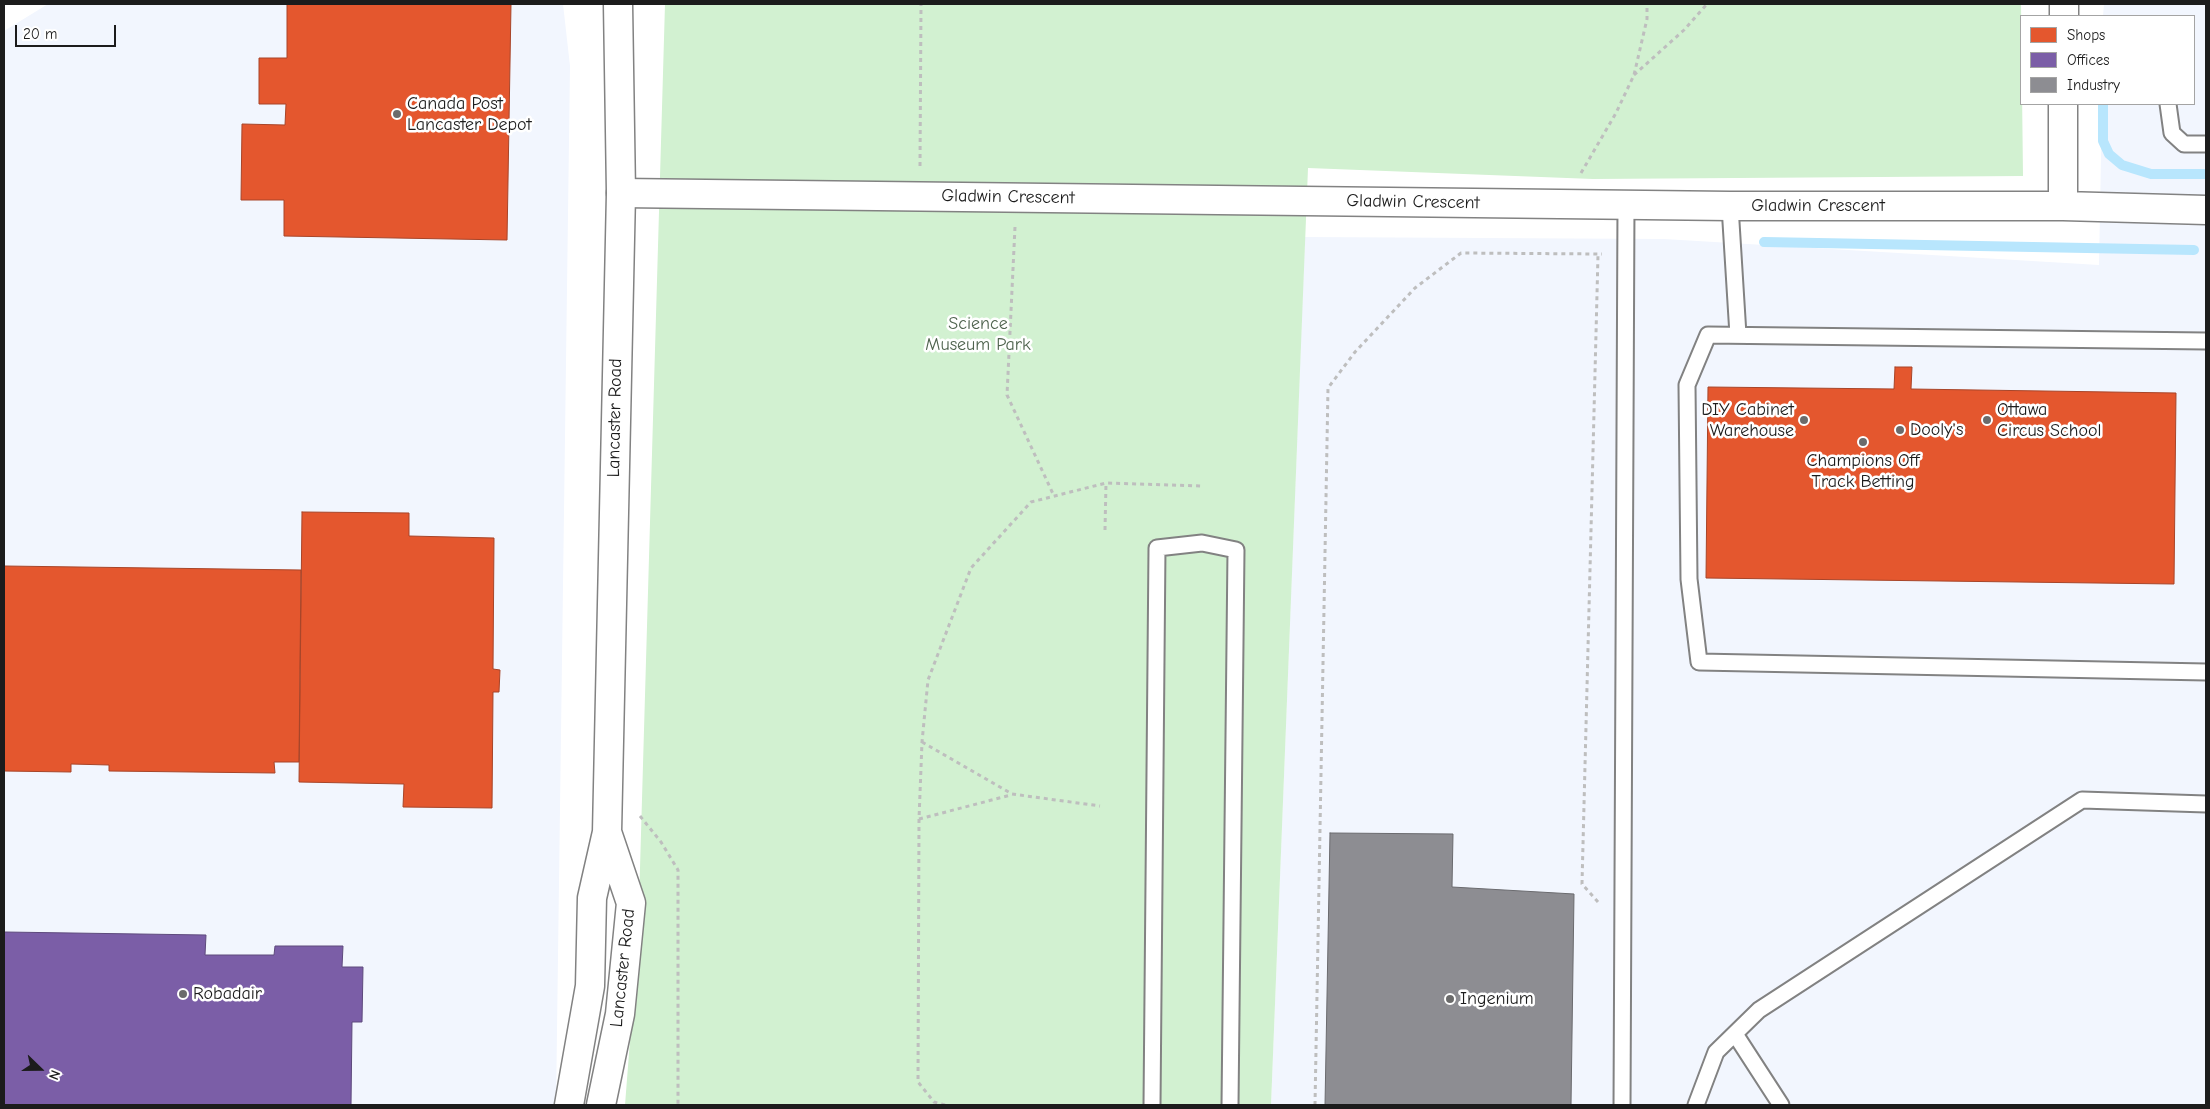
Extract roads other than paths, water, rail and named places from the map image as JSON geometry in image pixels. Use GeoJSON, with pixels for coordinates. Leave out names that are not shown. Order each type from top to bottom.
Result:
{"type":"FeatureCollection","features":[{"type":"Feature","properties":{"kind":"street","name":"Lancaster Road"},"geometry":{"type":"LineString","coordinates":[[569,1105],[590,986],[592,898],[607,832],[620,193],[618,4]]}},
{"type":"Feature","properties":{"kind":"street"},"geometry":{"type":"LineString","coordinates":[[2063,105],[2063,206]]}},
{"type":"Feature","properties":{"kind":"street","name":"Gladwin Crescent"},"geometry":{"type":"LineString","coordinates":[[620,193],[1730,206],[2063,206],[2206,210]]}},
{"type":"Feature","properties":{"kind":"street","name":"Lancaster Road"},"geometry":{"type":"LineString","coordinates":[[601,1105],[620,1014],[631,903],[607,832]]}},
{"type":"Feature","properties":{"kind":"lane"},"geometry":{"type":"LineString","coordinates":[[2168,105],[2172,133],[2184,144],[2206,144]]}},
{"type":"Feature","properties":{"kind":"lane"},"geometry":{"type":"LineString","coordinates":[[1622,1105],[1626,204]]}},
{"type":"Feature","properties":{"kind":"lane"},"geometry":{"type":"LineString","coordinates":[[1730,206],[1738,335]]}},
{"type":"Feature","properties":{"kind":"lane"},"geometry":{"type":"LineString","coordinates":[[2206,340],[1708,334],[1687,385],[1689,579],[1699,662],[2206,672]]}},
{"type":"Feature","properties":{"kind":"lane"},"geometry":{"type":"LineString","coordinates":[[1152,1105],[1158,548],[1202,543],[1236,550],[1230,1105]]}},
{"type":"Feature","properties":{"kind":"lane"},"geometry":{"type":"LineString","coordinates":[[1696,1105],[1716,1052],[1760,1010],[2082,800],[2206,804]]}},
{"type":"Feature","properties":{"kind":"lane"},"geometry":{"type":"LineString","coordinates":[[1735,1034],[1781,1105]]}},
{"type":"Feature","properties":{"kind":"waterway"},"geometry":{"type":"LineString","coordinates":[[2103,105],[2103,141],[2109,154],[2122,165],[2151,174],[2206,174]]}},
{"type":"Feature","properties":{"kind":"waterway"},"geometry":{"type":"LineString","coordinates":[[1764,242],[2194,250]]}},
{"type":"Feature","properties":{"kind":"place","name":"Canada Post Lancaster Depot"},"geometry":{"type":"Point","coordinates":[397,114]}},
{"type":"Feature","properties":{"kind":"place","name":"DIY Cabinet Warehouse"},"geometry":{"type":"Point","coordinates":[1804,420]}},
{"type":"Feature","properties":{"kind":"place","name":"Ottawa Circus School"},"geometry":{"type":"Point","coordinates":[1987,420]}},
{"type":"Feature","properties":{"kind":"place","name":"Dooly's"},"geometry":{"type":"Point","coordinates":[1900,430]}},
{"type":"Feature","properties":{"kind":"place","name":"Champions Off Track Betting"},"geometry":{"type":"Point","coordinates":[1863,442]}},
{"type":"Feature","properties":{"kind":"place","name":"Robadair"},"geometry":{"type":"Point","coordinates":[183,994]}},
{"type":"Feature","properties":{"kind":"place","name":"Ingenium"},"geometry":{"type":"Point","coordinates":[1450,999]}},
{"type":"Feature","properties":{"kind":"park label","name":"Science Museum Park"},"geometry":{"type":"Point","coordinates":[978,334]}}]}
